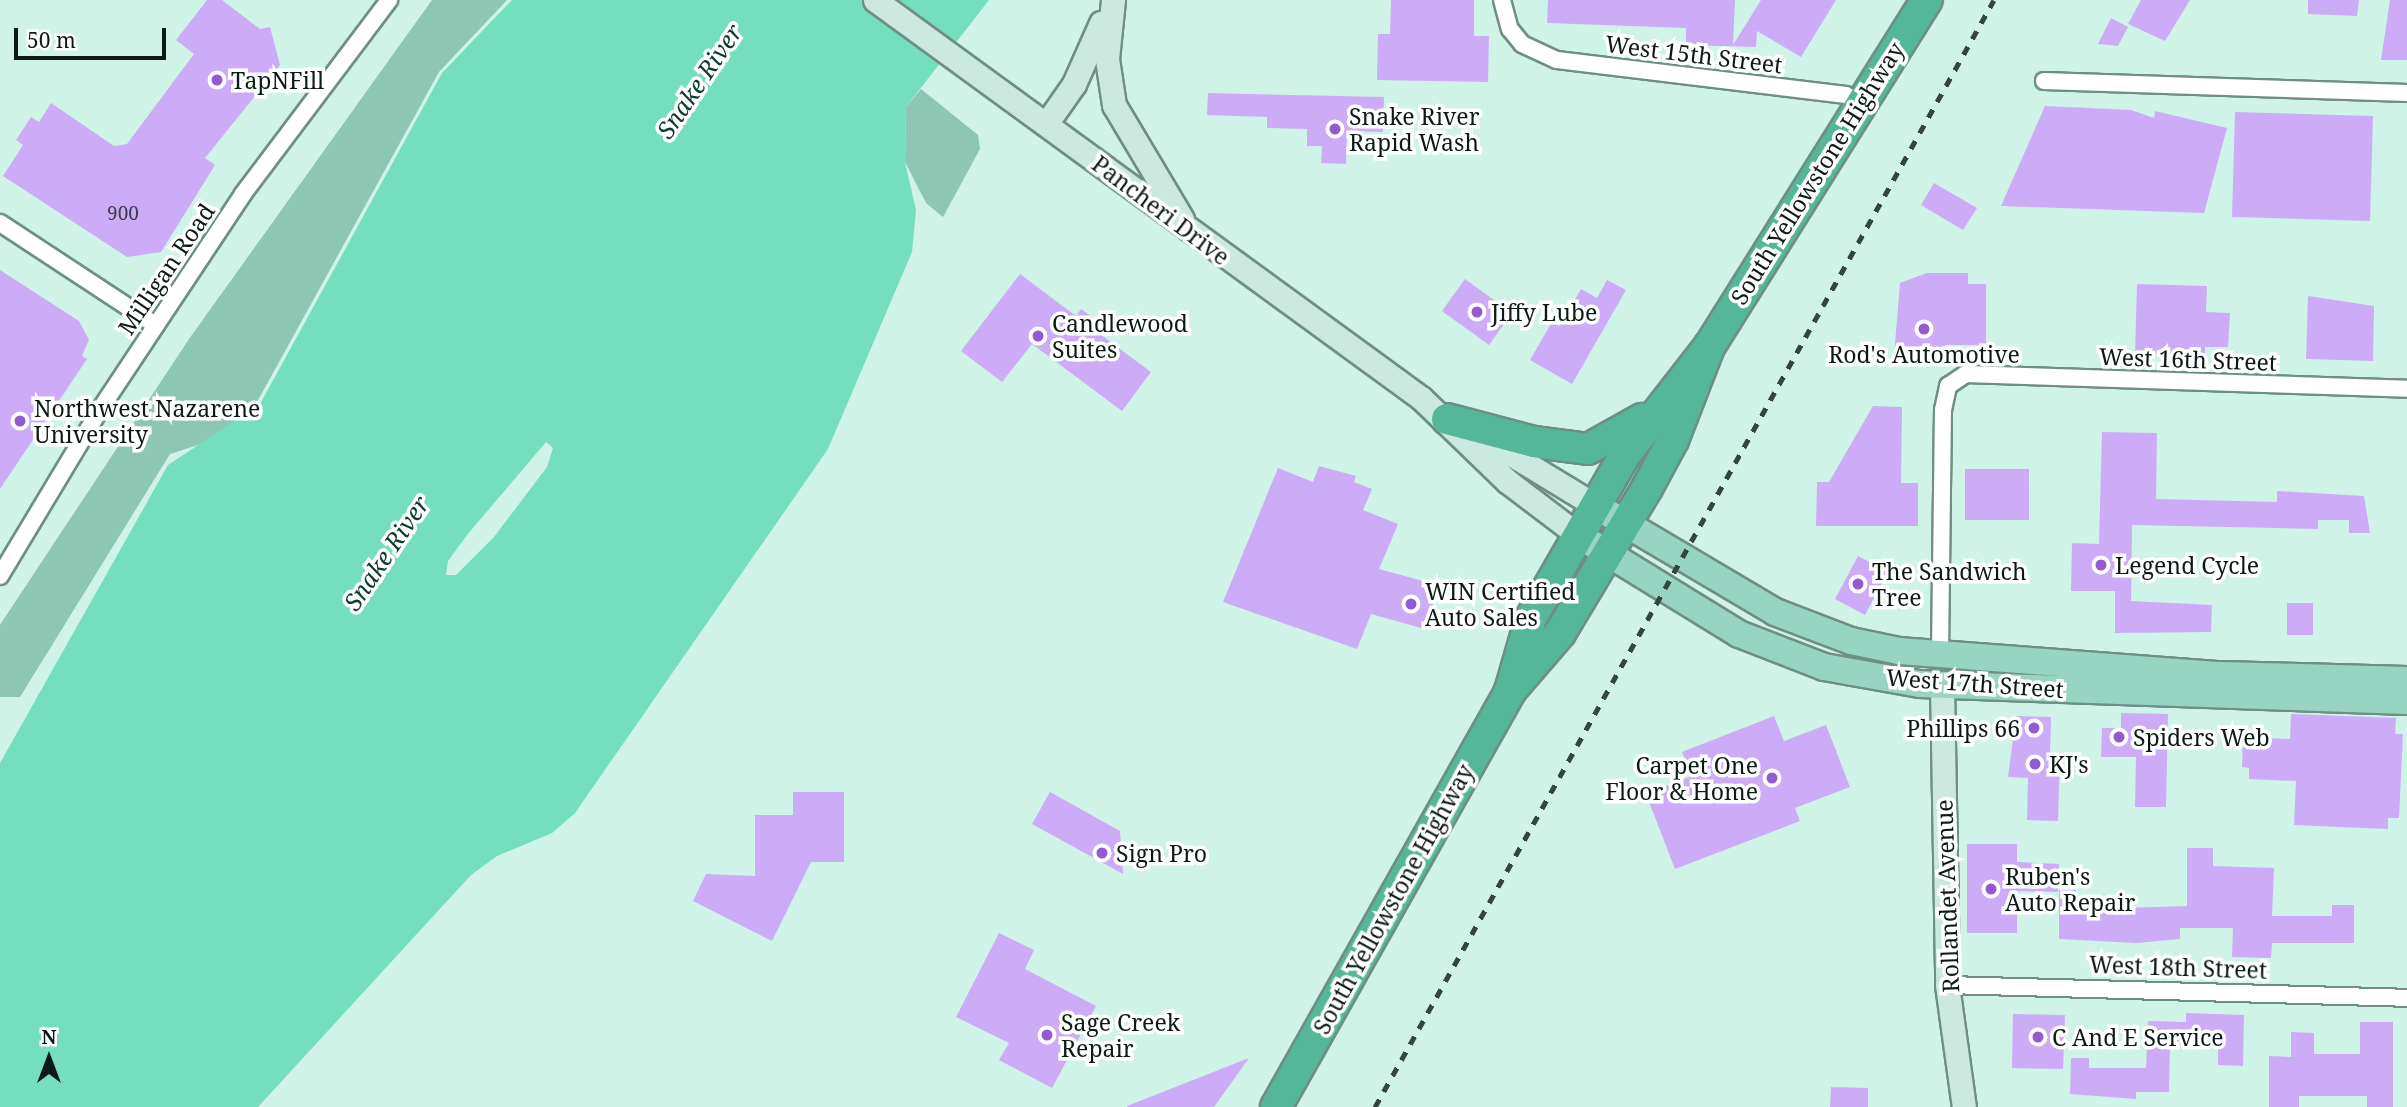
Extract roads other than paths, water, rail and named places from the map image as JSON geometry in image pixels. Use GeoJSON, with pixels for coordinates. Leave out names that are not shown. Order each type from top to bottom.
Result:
{"type":"FeatureCollection","features":[{"type":"Feature","properties":{"kind":"highway","name":"South Yellowstone Highway"},"geometry":{"type":"LineString","coordinates":[[1510,691],[1531,618],[1640,431],[1709,347],[1927,0]]}},
{"type":"Feature","properties":{"kind":"highway","name":"South Yellowstone Highway"},"geometry":{"type":"LineString","coordinates":[[1276,1107],[1510,691],[1560,633],[1673,440],[1709,347]]}},
{"type":"Feature","properties":{"kind":"highway"},"geometry":{"type":"LineString","coordinates":[[1447,418],[1553,446],[1588,449],[1637,423],[1709,347]]}},
{"type":"Feature","properties":{"kind":"main road","name":"Pancheri Drive"},"geometry":{"type":"LineString","coordinates":[[875,0],[1447,418],[1524,459],[1625,524]]}},
{"type":"Feature","properties":{"kind":"main road"},"geometry":{"type":"LineString","coordinates":[[1046,124],[1091,52],[1106,0]]}},
{"type":"Feature","properties":{"kind":"main road"},"geometry":{"type":"LineString","coordinates":[[1113,0],[1107,60],[1114,105],[1189,231]]}},
{"type":"Feature","properties":{"kind":"main road","name":"Pancheri Drive"},"geometry":{"type":"LineString","coordinates":[[1447,418],[1507,481],[1578,535]]}},
{"type":"Feature","properties":{"kind":"main road","name":"West 17th Street"},"geometry":{"type":"LineString","coordinates":[[1625,524],[1775,612],[1852,641],[1940,654],[2111,666],[2407,680]]}},
{"type":"Feature","properties":{"kind":"main road","name":"West 17th Street"},"geometry":{"type":"LineString","coordinates":[[1578,535],[1739,634],[1817,664],[1942,684],[2407,701]]}},
{"type":"Feature","properties":{"kind":"main road"},"geometry":{"type":"LineString","coordinates":[[1817,664],[1851,659],[1911,667],[1940,654]]}},
{"type":"Feature","properties":{"kind":"main road"},"geometry":{"type":"LineString","coordinates":[[1942,684],[1955,671],[2082,673],[2111,666]]}},
{"type":"Feature","properties":{"kind":"main road","name":"Rollandet Avenue"},"geometry":{"type":"LineString","coordinates":[[1942,684],[1947,985],[1964,1107]]}},
{"type":"Feature","properties":{"kind":"street","name":"Milligan Road"},"geometry":{"type":"LineString","coordinates":[[0,576],[155,325],[243,194],[389,0]]}},
{"type":"Feature","properties":{"kind":"street","name":"West 15th Street"},"geometry":{"type":"LineString","coordinates":[[1502,0],[1510,29],[1522,44],[1557,60],[1846,95],[1861,104]]}},
{"type":"Feature","properties":{"kind":"street"},"geometry":{"type":"LineString","coordinates":[[2044,81],[2407,93]]}},
{"type":"Feature","properties":{"kind":"street"},"geometry":{"type":"LineString","coordinates":[[0,223],[155,325]]}},
{"type":"Feature","properties":{"kind":"street","name":"West 16th Street"},"geometry":{"type":"LineString","coordinates":[[1940,654],[1943,410],[1948,386],[1966,374],[2407,389]]}},
{"type":"Feature","properties":{"kind":"street","name":"West 18th Street"},"geometry":{"type":"LineString","coordinates":[[1947,985],[2407,998]]}},
{"type":"Feature","properties":{"kind":"water","name":"Snake River"},"geometry":{"type":"Polygon","coordinates":[[[512,0],[989,0],[906,107],[905,162],[916,210],[912,252],[828,449],[575,813],[552,833],[497,856],[471,875],[258,1107],[0,1107],[0,763],[168,465],[260,404],[442,73],[512,0]],[[546,442],[467,535],[448,561],[446,575],[456,575],[494,537],[547,467],[553,448],[546,442]]]}},
{"type":"Feature","properties":{"kind":"railway"},"geometry":{"type":"LineString","coordinates":[[1375,1107],[1994,0]]}},
{"type":"Feature","properties":{"kind":"place","name":"TapNFill"},"geometry":{"type":"Point","coordinates":[217,80]}},
{"type":"Feature","properties":{"kind":"place","name":"Snake River Rapid Wash"},"geometry":{"type":"Point","coordinates":[1335,129]}},
{"type":"Feature","properties":{"kind":"place","name":"Jiffy Lube"},"geometry":{"type":"Point","coordinates":[1477,312]}},
{"type":"Feature","properties":{"kind":"place","name":"Rod's Automotive"},"geometry":{"type":"Point","coordinates":[1924,329]}},
{"type":"Feature","properties":{"kind":"place","name":"Candlewood Suites"},"geometry":{"type":"Point","coordinates":[1038,336]}},
{"type":"Feature","properties":{"kind":"place","name":"Northwest Nazarene University"},"geometry":{"type":"Point","coordinates":[20,421]}},
{"type":"Feature","properties":{"kind":"place","name":"Legend Cycle"},"geometry":{"type":"Point","coordinates":[2101,565]}},
{"type":"Feature","properties":{"kind":"place","name":"The Sandwich Tree"},"geometry":{"type":"Point","coordinates":[1858,584]}},
{"type":"Feature","properties":{"kind":"place","name":"WIN Certified Auto Sales"},"geometry":{"type":"Point","coordinates":[1411,604]}},
{"type":"Feature","properties":{"kind":"place","name":"Phillips 66"},"geometry":{"type":"Point","coordinates":[2034,728]}},
{"type":"Feature","properties":{"kind":"place","name":"Spiders Web"},"geometry":{"type":"Point","coordinates":[2119,737]}},
{"type":"Feature","properties":{"kind":"place","name":"KJ's"},"geometry":{"type":"Point","coordinates":[2035,764]}},
{"type":"Feature","properties":{"kind":"place","name":"Carpet One Floor & Home"},"geometry":{"type":"Point","coordinates":[1772,778]}},
{"type":"Feature","properties":{"kind":"place","name":"Sign Pro"},"geometry":{"type":"Point","coordinates":[1102,853]}},
{"type":"Feature","properties":{"kind":"place","name":"Ruben's Auto Repair"},"geometry":{"type":"Point","coordinates":[1991,889]}},
{"type":"Feature","properties":{"kind":"place","name":"Sage Creek Repair"},"geometry":{"type":"Point","coordinates":[1047,1035]}},
{"type":"Feature","properties":{"kind":"place","name":"C And E Service"},"geometry":{"type":"Point","coordinates":[2038,1037]}}]}
